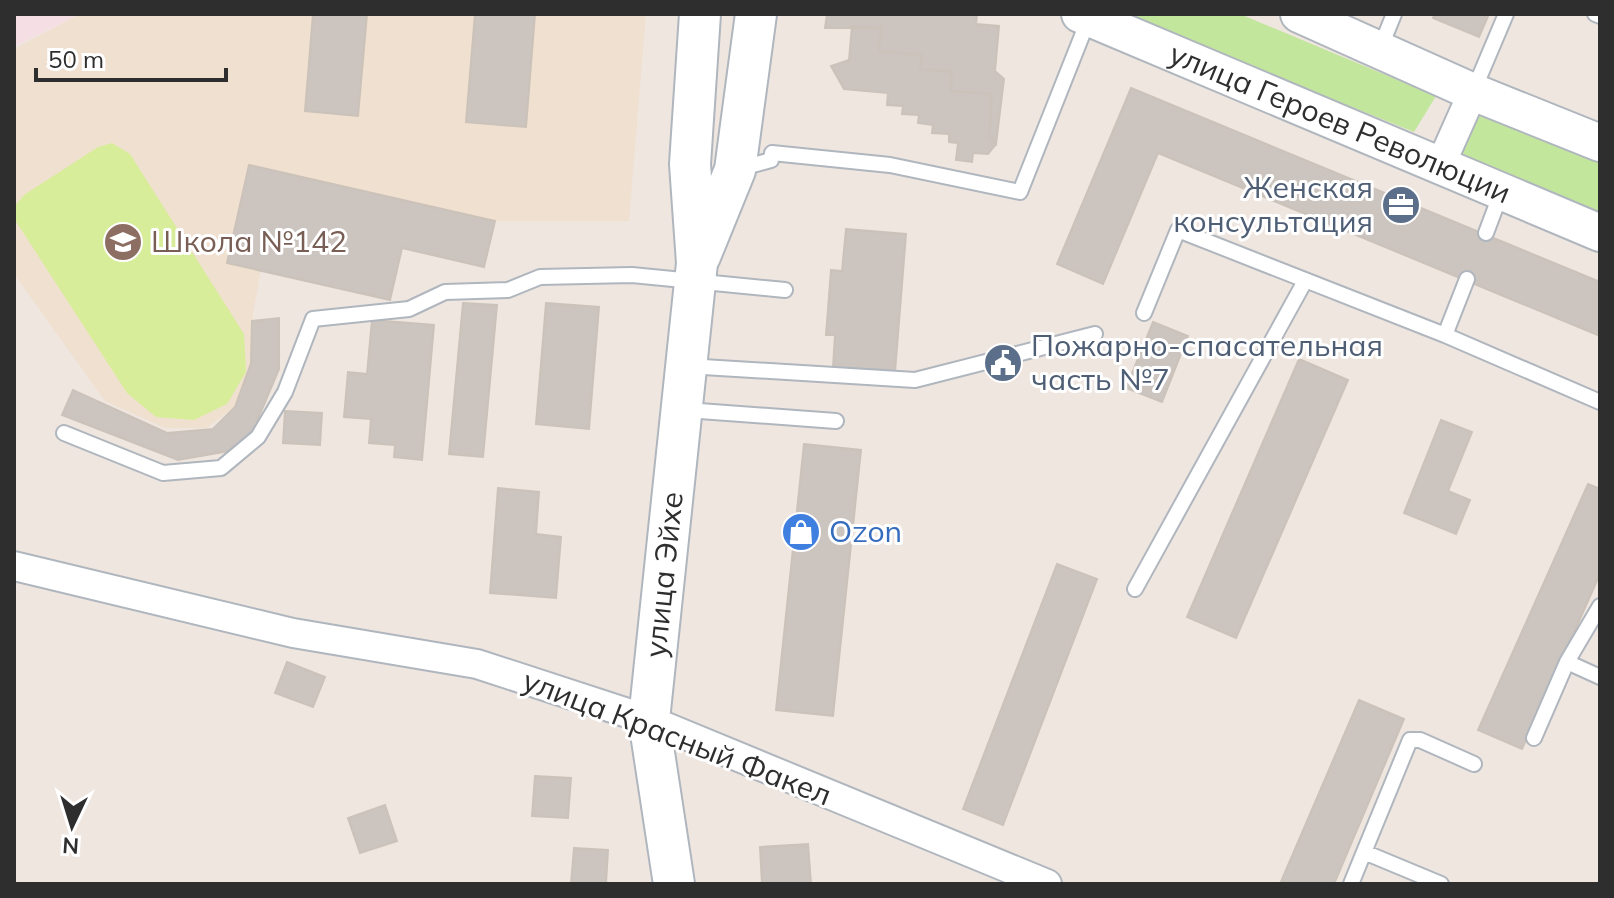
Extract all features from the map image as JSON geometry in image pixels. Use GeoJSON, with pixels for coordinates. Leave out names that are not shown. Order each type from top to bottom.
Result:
{"type":"FeatureCollection","features":[{"type":"Feature","properties":{"kind":"main road","name":"улица Эйхе"},"geometry":{"type":"LineString","coordinates":[[674,884],[649,720],[696,271],[690,164],[700,14]]}},
{"type":"Feature","properties":{"kind":"main road","name":"улица Эйхе"},"geometry":{"type":"LineString","coordinates":[[696,271],[735,170],[756,14]]}},
{"type":"Feature","properties":{"kind":"street"},"geometry":{"type":"LineString","coordinates":[[1299,14],[1473,92],[1600,143]]}},
{"type":"Feature","properties":{"kind":"street","name":"улица Героев Революции"},"geometry":{"type":"LineString","coordinates":[[1085,16],[1600,233]]}},
{"type":"Feature","properties":{"kind":"street"},"geometry":{"type":"LineString","coordinates":[[1440,166],[1473,92]]}},
{"type":"Feature","properties":{"kind":"street","name":"улица Красный Факел"},"geometry":{"type":"LineString","coordinates":[[14,566],[72,583],[293,633],[477,664],[649,720],[1047,884]]}},
{"type":"Feature","properties":{"kind":"lane"},"geometry":{"type":"LineString","coordinates":[[1379,51],[1394,14]]}},
{"type":"Feature","properties":{"kind":"lane"},"geometry":{"type":"LineString","coordinates":[[1473,92],[1506,14]]}},
{"type":"Feature","properties":{"kind":"lane"},"geometry":{"type":"LineString","coordinates":[[735,170],[771,160],[772,153],[890,165],[1020,192],[1085,16]]}},
{"type":"Feature","properties":{"kind":"lane"},"geometry":{"type":"LineString","coordinates":[[1486,233],[1501,192]]}},
{"type":"Feature","properties":{"kind":"lane"},"geometry":{"type":"LineString","coordinates":[[1144,313],[1178,230],[1445,335],[1600,402]]}},
{"type":"Feature","properties":{"kind":"lane"},"geometry":{"type":"LineString","coordinates":[[64,433],[163,473],[221,468],[258,437],[285,392],[313,319],[409,309],[445,292],[508,290],[540,277],[696,271],[785,290]]}},
{"type":"Feature","properties":{"kind":"lane"},"geometry":{"type":"LineString","coordinates":[[1445,335],[1467,279]]}},
{"type":"Feature","properties":{"kind":"lane"},"geometry":{"type":"LineString","coordinates":[[1135,589],[1305,281]]}},
{"type":"Feature","properties":{"kind":"lane"},"geometry":{"type":"LineString","coordinates":[[686,366],[915,380],[1095,334]]}},
{"type":"Feature","properties":{"kind":"lane"},"geometry":{"type":"LineString","coordinates":[[681,410],[836,421]]}},
{"type":"Feature","properties":{"kind":"lane"},"geometry":{"type":"LineString","coordinates":[[1534,738],[1567,662],[1600,606]]}},
{"type":"Feature","properties":{"kind":"lane"},"geometry":{"type":"LineString","coordinates":[[1567,662],[1600,677]]}},
{"type":"Feature","properties":{"kind":"lane"},"geometry":{"type":"LineString","coordinates":[[1351,884],[1410,740],[1420,740],[1474,764]]}},
{"type":"Feature","properties":{"kind":"lane"},"geometry":{"type":"LineString","coordinates":[[1364,852],[1441,884]]}},
{"type":"Feature","properties":{"kind":"shaded area"},"geometry":{"type":"Polygon","coordinates":[[[14,14],[80,14],[16,46],[14,14]]]}},
{"type":"Feature","properties":{"kind":"shaded area","name":"Школа №142"},"geometry":{"type":"Polygon","coordinates":[[[80,14],[646,14],[629,221],[495,221],[249,165],[261,270],[253,313],[251,363],[235,407],[206,428],[165,428],[105,401],[14,274],[14,49],[80,14]]]}},
{"type":"Feature","properties":{"kind":"green space"},"geometry":{"type":"Polygon","coordinates":[[[1120,14],[1240,14],[1436,96],[1414,132],[1120,14]]]}},
{"type":"Feature","properties":{"kind":"green space"},"geometry":{"type":"Polygon","coordinates":[[[1484,113],[1600,160],[1600,219],[1462,161],[1466,133],[1472,122],[1484,113]]]}},
{"type":"Feature","properties":{"kind":"green space"},"geometry":{"type":"Polygon","coordinates":[[[112,143],[130,154],[244,334],[246,372],[227,404],[194,420],[156,417],[127,393],[15,220],[15,206],[24,195],[98,147],[112,143]]]}},
{"type":"Feature","properties":{"kind":"building"},"geometry":{"type":"Polygon","coordinates":[[[313,14],[367,14],[358,116],[305,111],[313,14]]]}},
{"type":"Feature","properties":{"kind":"building"},"geometry":{"type":"Polygon","coordinates":[[[475,14],[535,14],[526,127],[466,122],[475,14]]]}},
{"type":"Feature","properties":{"kind":"building"},"geometry":{"type":"Polygon","coordinates":[[[827,14],[977,14],[976,24],[999,26],[995,71],[1004,79],[996,144],[989,137],[992,94],[951,91],[952,72],[920,69],[922,55],[879,51],[881,28],[825,28],[827,14]]]}},
{"type":"Feature","properties":{"kind":"building"},"geometry":{"type":"Polygon","coordinates":[[[1435,14],[1489,14],[1479,37],[1433,18],[1435,14]]]}},
{"type":"Feature","properties":{"kind":"building"},"geometry":{"type":"Polygon","coordinates":[[[852,26],[881,28],[879,51],[922,55],[920,69],[952,72],[951,91],[992,94],[989,137],[996,144],[988,154],[973,153],[972,162],[956,160],[958,143],[949,142],[949,134],[932,133],[933,125],[918,123],[919,115],[902,114],[903,106],[887,105],[888,93],[844,89],[831,66],[849,60],[852,26]]]}},
{"type":"Feature","properties":{"kind":"building"},"geometry":{"type":"Polygon","coordinates":[[[1131,88],[1600,282],[1600,336],[1158,153],[1103,284],[1057,264],[1131,88]]]}},
{"type":"Feature","properties":{"kind":"building"},"geometry":{"type":"Polygon","coordinates":[[[249,165],[495,221],[484,267],[402,248],[390,300],[227,263],[249,165]]]}},
{"type":"Feature","properties":{"kind":"building"},"geometry":{"type":"Polygon","coordinates":[[[846,229],[906,234],[895,372],[833,367],[835,335],[826,335],[831,270],[842,271],[846,229]]]}},
{"type":"Feature","properties":{"kind":"building"},"geometry":{"type":"Polygon","coordinates":[[[463,303],[497,305],[483,457],[449,454],[463,303]]]}},
{"type":"Feature","properties":{"kind":"building"},"geometry":{"type":"Polygon","coordinates":[[[546,303],[599,307],[589,429],[536,424],[546,303]]]}},
{"type":"Feature","properties":{"kind":"building"},"geometry":{"type":"Polygon","coordinates":[[[279,318],[279,369],[252,433],[229,451],[178,460],[62,415],[73,390],[167,433],[213,429],[235,407],[251,363],[252,321],[279,318]]]}},
{"type":"Feature","properties":{"kind":"building"},"geometry":{"type":"Polygon","coordinates":[[[372,320],[434,325],[422,460],[394,457],[395,445],[369,443],[371,419],[344,417],[348,372],[367,374],[372,320]]]}},
{"type":"Feature","properties":{"kind":"building"},"geometry":{"type":"Polygon","coordinates":[[[1153,322],[1188,336],[1162,402],[1126,388],[1153,322]]]}},
{"type":"Feature","properties":{"kind":"building"},"geometry":{"type":"Polygon","coordinates":[[[1299,359],[1348,380],[1236,638],[1187,617],[1299,359]]]}},
{"type":"Feature","properties":{"kind":"building"},"geometry":{"type":"Polygon","coordinates":[[[285,411],[322,413],[320,445],[283,443],[285,411]]]}},
{"type":"Feature","properties":{"kind":"building"},"geometry":{"type":"Polygon","coordinates":[[[1441,420],[1472,432],[1448,491],[1470,500],[1456,534],[1404,513],[1441,420]]]}},
{"type":"Feature","properties":{"kind":"building"},"geometry":{"type":"Polygon","coordinates":[[[804,444],[861,450],[833,716],[776,710],[804,444]]]}},
{"type":"Feature","properties":{"kind":"building"},"geometry":{"type":"Polygon","coordinates":[[[1588,484],[1600,489],[1600,574],[1522,749],[1478,730],[1588,484]]]}},
{"type":"Feature","properties":{"kind":"building"},"geometry":{"type":"Polygon","coordinates":[[[498,488],[539,492],[536,534],[561,537],[556,598],[490,593],[498,488]]]}},
{"type":"Feature","properties":{"kind":"building"},"geometry":{"type":"Polygon","coordinates":[[[1057,564],[1097,579],[1003,825],[963,809],[1057,564]]]}},
{"type":"Feature","properties":{"kind":"building"},"geometry":{"type":"Polygon","coordinates":[[[287,662],[325,677],[313,707],[275,693],[287,662]]]}},
{"type":"Feature","properties":{"kind":"building"},"geometry":{"type":"Polygon","coordinates":[[[1359,700],[1404,719],[1334,884],[1280,884],[1359,700]]]}},
{"type":"Feature","properties":{"kind":"building"},"geometry":{"type":"Polygon","coordinates":[[[535,776],[571,778],[568,818],[532,816],[535,776]]]}},
{"type":"Feature","properties":{"kind":"building"},"geometry":{"type":"Polygon","coordinates":[[[385,805],[397,841],[360,853],[348,818],[385,805]]]}},
{"type":"Feature","properties":{"kind":"building"},"geometry":{"type":"Polygon","coordinates":[[[808,844],[811,884],[762,884],[760,847],[808,844]]]}},
{"type":"Feature","properties":{"kind":"building"},"geometry":{"type":"Polygon","coordinates":[[[574,848],[608,850],[606,884],[571,884],[574,848]]]}},
{"type":"Feature","properties":{"kind":"place","name":"Женская консультация"},"geometry":{"type":"Point","coordinates":[1401,205]}},
{"type":"Feature","properties":{"kind":"place","name":"Школа №142"},"geometry":{"type":"Point","coordinates":[123,242]}},
{"type":"Feature","properties":{"kind":"place","name":"Пожарно-спасательная часть №7"},"geometry":{"type":"Point","coordinates":[1003,363]}},
{"type":"Feature","properties":{"kind":"place","name":"Ozon"},"geometry":{"type":"Point","coordinates":[801,532]}}]}
